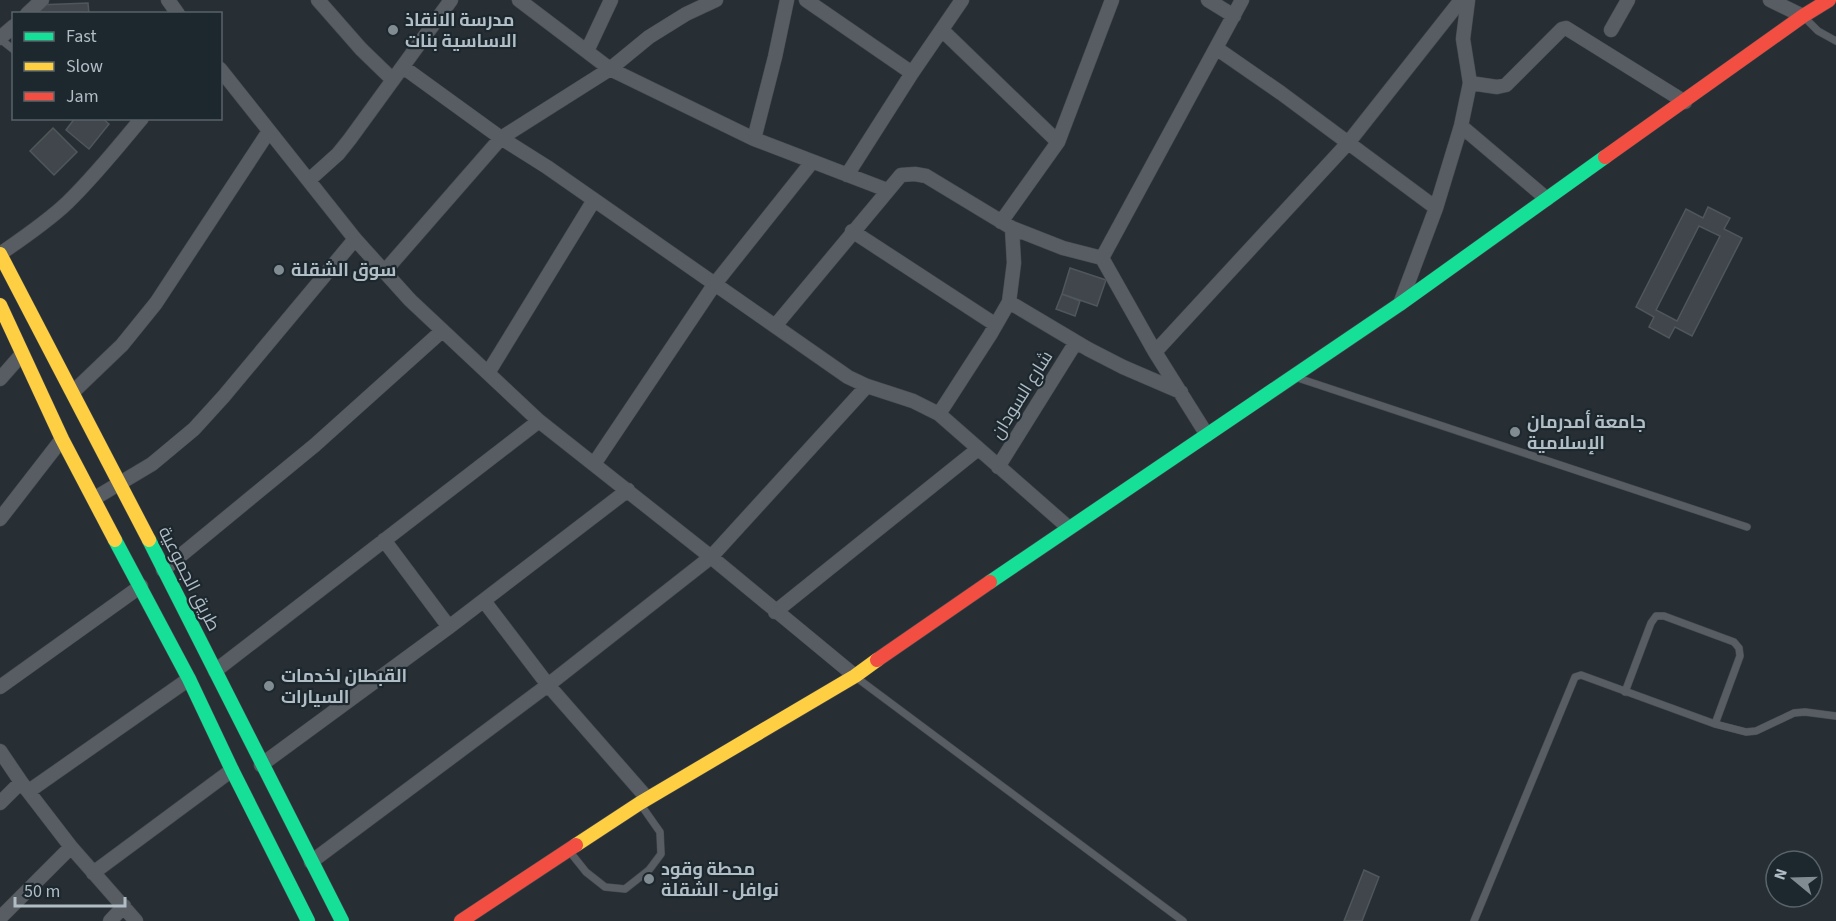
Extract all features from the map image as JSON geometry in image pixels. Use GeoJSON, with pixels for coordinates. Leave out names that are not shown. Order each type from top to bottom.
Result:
{"type":"FeatureCollection","features":[{"type":"Feature","properties":{"kind":"street"},"geometry":{"type":"LineString","coordinates":[[29,12],[42,0]]}},
{"type":"Feature","properties":{"kind":"street"},"geometry":{"type":"LineString","coordinates":[[318,0],[361,49],[393,80]]}},
{"type":"Feature","properties":{"kind":"street"},"geometry":{"type":"LineString","coordinates":[[309,180],[338,154],[451,0]]}},
{"type":"Feature","properties":{"kind":"street"},"geometry":{"type":"LineString","coordinates":[[519,0],[610,69],[754,139],[887,190]]}},
{"type":"Feature","properties":{"kind":"street"},"geometry":{"type":"LineString","coordinates":[[587,51],[611,0]]}},
{"type":"Feature","properties":{"kind":"street"},"geometry":{"type":"LineString","coordinates":[[384,272],[501,138],[610,69],[649,37],[686,14],[716,0]]}},
{"type":"Feature","properties":{"kind":"street"},"geometry":{"type":"LineString","coordinates":[[754,139],[787,0]]}},
{"type":"Feature","properties":{"kind":"street"},"geometry":{"type":"LineString","coordinates":[[806,0],[912,73]]}},
{"type":"Feature","properties":{"kind":"street"},"geometry":{"type":"LineString","coordinates":[[848,175],[912,73],[962,0]]}},
{"type":"Feature","properties":{"kind":"street"},"geometry":{"type":"LineString","coordinates":[[939,414],[1009,302],[1014,263],[1007,225],[1058,142],[1112,0]]}},
{"type":"Feature","properties":{"kind":"street"},"geometry":{"type":"LineString","coordinates":[[1208,0],[1234,16]]}},
{"type":"Feature","properties":{"kind":"street"},"geometry":{"type":"LineString","coordinates":[[1102,258],[1242,0]]}},
{"type":"Feature","properties":{"kind":"street"},"geometry":{"type":"LineString","coordinates":[[1155,352],[1348,143],[1461,0]]}},
{"type":"Feature","properties":{"kind":"street"},"geometry":{"type":"LineString","coordinates":[[1400,304],[1436,208],[1461,126],[1470,83],[1463,39],[1468,0]]}},
{"type":"Feature","properties":{"kind":"street"},"geometry":{"type":"LineString","coordinates":[[1611,30],[1628,0]]}},
{"type":"Feature","properties":{"kind":"street"},"geometry":{"type":"LineString","coordinates":[[1770,0],[1803,16]]}},
{"type":"Feature","properties":{"kind":"street"},"geometry":{"type":"LineString","coordinates":[[461,921],[644,801],[855,676],[1400,304],[1803,16],[1829,0]]}},
{"type":"Feature","properties":{"kind":"street"},"geometry":{"type":"LineString","coordinates":[[0,39],[12,28]]}},
{"type":"Feature","properties":{"kind":"street"},"geometry":{"type":"LineString","coordinates":[[1470,83],[1497,87],[1506,85],[1566,28],[1685,102]]}},
{"type":"Feature","properties":{"kind":"street"},"geometry":{"type":"LineString","coordinates":[[942,30],[1058,142]]}},
{"type":"Feature","properties":{"kind":"street"},"geometry":{"type":"LineString","coordinates":[[1216,48],[1281,93],[1436,208]]}},
{"type":"Feature","properties":{"kind":"street"},"geometry":{"type":"LineString","coordinates":[[403,67],[501,138],[848,377],[912,401],[939,414],[1069,528]]}},
{"type":"Feature","properties":{"kind":"street"},"geometry":{"type":"LineString","coordinates":[[222,72],[355,239],[410,300],[442,331],[539,421],[628,490],[855,676]]}},
{"type":"Feature","properties":{"kind":"street"},"geometry":{"type":"LineString","coordinates":[[0,254],[66,204],[140,120]]}},
{"type":"Feature","properties":{"kind":"street"},"geometry":{"type":"LineString","coordinates":[[1461,126],[1547,199]]}},
{"type":"Feature","properties":{"kind":"street"},"geometry":{"type":"LineString","coordinates":[[74,391],[122,345],[156,303],[269,131]]}},
{"type":"Feature","properties":{"kind":"street"},"geometry":{"type":"LineString","coordinates":[[594,464],[714,285],[812,162]]}},
{"type":"Feature","properties":{"kind":"street"},"geometry":{"type":"LineString","coordinates":[[775,326],[901,175],[926,176],[1007,225],[1064,248],[1102,258],[1155,352],[1207,435]]}},
{"type":"Feature","properties":{"kind":"street"},"geometry":{"type":"LineString","coordinates":[[488,374],[594,200]]}},
{"type":"Feature","properties":{"kind":"street"},"geometry":{"type":"LineString","coordinates":[[852,231],[996,325]]}},
{"type":"Feature","properties":{"kind":"street"},"geometry":{"type":"LineString","coordinates":[[95,498],[152,464],[194,429],[355,239]]}},
{"type":"Feature","properties":{"kind":"street","name":"طريق الجموعية"},"geometry":{"type":"LineString","coordinates":[[0,254],[74,391],[261,765],[342,921]]}},
{"type":"Feature","properties":{"kind":"street"},"geometry":{"type":"LineString","coordinates":[[1009,302],[1123,367],[1181,393]]}},
{"type":"Feature","properties":{"kind":"street"},"geometry":{"type":"LineString","coordinates":[[0,305],[62,439],[189,679],[308,921]]}},
{"type":"Feature","properties":{"kind":"street"},"geometry":{"type":"LineString","coordinates":[[163,570],[315,445],[442,331]]}},
{"type":"Feature","properties":{"kind":"street","name":"شارع السودان"},"geometry":{"type":"LineString","coordinates":[[998,467],[1076,342]]}},
{"type":"Feature","properties":{"kind":"street"},"geometry":{"type":"LineString","coordinates":[[0,379],[22,354]]}},
{"type":"Feature","properties":{"kind":"street"},"geometry":{"type":"LineString","coordinates":[[311,862],[548,685],[711,557],[867,386]]}},
{"type":"Feature","properties":{"kind":"street"},"geometry":{"type":"LineString","coordinates":[[214,671],[539,421]]}},
{"type":"Feature","properties":{"kind":"street"},"geometry":{"type":"LineString","coordinates":[[0,519],[62,439]]}},
{"type":"Feature","properties":{"kind":"street"},"geometry":{"type":"LineString","coordinates":[[775,612],[978,449]]}},
{"type":"Feature","properties":{"kind":"street"},"geometry":{"type":"LineString","coordinates":[[261,765],[484,601],[628,490]]}},
{"type":"Feature","properties":{"kind":"street"},"geometry":{"type":"LineString","coordinates":[[384,540],[449,627]]}},
{"type":"Feature","properties":{"kind":"street"},"geometry":{"type":"LineString","coordinates":[[0,687],[141,586]]}},
{"type":"Feature","properties":{"kind":"street"},"geometry":{"type":"LineString","coordinates":[[484,601],[548,685],[644,801]]}},
{"type":"Feature","properties":{"kind":"street"},"geometry":{"type":"LineString","coordinates":[[0,803],[189,679]]}},
{"type":"Feature","properties":{"kind":"street"},"geometry":{"type":"LineString","coordinates":[[0,751],[71,847],[136,921]]}},
{"type":"Feature","properties":{"kind":"street"},"geometry":{"type":"LineString","coordinates":[[93,873],[232,770]]}},
{"type":"Feature","properties":{"kind":"street"},"geometry":{"type":"LineString","coordinates":[[0,918],[71,847]]}},
{"type":"Feature","properties":{"kind":"street"},"geometry":{"type":"LineString","coordinates":[[110,921],[124,906]]}},
{"type":"Feature","properties":{"kind":"lane"},"geometry":{"type":"LineString","coordinates":[[1803,16],[1818,32],[1836,41]]}},
{"type":"Feature","properties":{"kind":"lane"},"geometry":{"type":"LineString","coordinates":[[0,39],[12,48]]}},
{"type":"Feature","properties":{"kind":"lane"},"geometry":{"type":"LineString","coordinates":[[1293,376],[1747,527]]}},
{"type":"Feature","properties":{"kind":"lane"},"geometry":{"type":"LineString","coordinates":[[1625,692],[1651,623],[1656,616],[1664,616],[1734,642],[1739,648],[1740,656],[1715,724]]}},
{"type":"Feature","properties":{"kind":"lane"},"geometry":{"type":"LineString","coordinates":[[1474,921],[1575,677],[1581,675],[1715,724],[1746,732],[1756,731],[1794,713],[1836,716]]}},
{"type":"Feature","properties":{"kind":"lane"},"geometry":{"type":"LineString","coordinates":[[855,676],[1184,921]]}},
{"type":"Feature","properties":{"kind":"lane"},"geometry":{"type":"LineString","coordinates":[[569,851],[586,872],[605,887],[625,889],[650,870],[662,854],[660,832],[644,801]]}},
{"type":"Feature","properties":{"kind":"building"},"geometry":{"type":"Polygon","coordinates":[[[88,3],[89,12],[38,12],[37,5],[88,3]]]}},
{"type":"Feature","properties":{"kind":"building"},"geometry":{"type":"Polygon","coordinates":[[[74,120],[104,120],[109,124],[89,149],[66,130],[74,120]]]}},
{"type":"Feature","properties":{"kind":"building"},"geometry":{"type":"Polygon","coordinates":[[[53,128],[77,152],[54,175],[30,151],[53,128]]]}},
{"type":"Feature","properties":{"kind":"building"},"geometry":{"type":"Polygon","coordinates":[[[1708,207],[1730,218],[1724,229],[1742,238],[1692,336],[1675,327],[1669,338],[1649,327],[1654,317],[1636,307],[1686,209],[1703,218],[1708,207]],[[1699,226],[1656,310],[1677,321],[1720,236],[1699,226]]]}},
{"type":"Feature","properties":{"kind":"building"},"geometry":{"type":"Polygon","coordinates":[[[1070,268],[1106,280],[1097,306],[1062,294],[1070,268]]]}},
{"type":"Feature","properties":{"kind":"building"},"geometry":{"type":"Polygon","coordinates":[[[1062,294],[1080,301],[1075,316],[1056,309],[1062,294]]]}},
{"type":"Feature","properties":{"kind":"building"},"geometry":{"type":"Polygon","coordinates":[[[1364,870],[1379,877],[1362,921],[1344,921],[1364,870]]]}},
{"type":"Feature","properties":{"kind":"traffic: fast"},"geometry":{"type":"LineString","coordinates":[[990,582],[1400,304],[1605,157]]}},
{"type":"Feature","properties":{"kind":"traffic: fast"},"geometry":{"type":"LineString","coordinates":[[115,540],[189,679],[308,921]]}},
{"type":"Feature","properties":{"kind":"traffic: fast"},"geometry":{"type":"LineString","coordinates":[[149,540],[342,921]]}},
{"type":"Feature","properties":{"kind":"traffic: slow"},"geometry":{"type":"LineString","coordinates":[[0,254],[149,540]]}},
{"type":"Feature","properties":{"kind":"traffic: slow"},"geometry":{"type":"LineString","coordinates":[[0,305],[62,439],[115,540]]}},
{"type":"Feature","properties":{"kind":"traffic: slow"},"geometry":{"type":"LineString","coordinates":[[576,845],[640,803],[855,676],[877,660]]}},
{"type":"Feature","properties":{"kind":"traffic: jam"},"geometry":{"type":"LineString","coordinates":[[1605,157],[1803,16],[1829,0]]}},
{"type":"Feature","properties":{"kind":"traffic: jam"},"geometry":{"type":"LineString","coordinates":[[877,660],[990,582]]}},
{"type":"Feature","properties":{"kind":"traffic: jam"},"geometry":{"type":"LineString","coordinates":[[461,921],[576,845]]}},
{"type":"Feature","properties":{"kind":"place","name":"مدرسة الانقاذ الاساسية بنات"},"geometry":{"type":"Point","coordinates":[393,30]}},
{"type":"Feature","properties":{"kind":"place","name":"سوق الشقلة"},"geometry":{"type":"Point","coordinates":[279,270]}},
{"type":"Feature","properties":{"kind":"place","name":"جامعة أمدرمان الإسلامية"},"geometry":{"type":"Point","coordinates":[1515,432]}},
{"type":"Feature","properties":{"kind":"place","name":"القبطان لخدمات السيارات"},"geometry":{"type":"Point","coordinates":[269,686]}},
{"type":"Feature","properties":{"kind":"place","name":"محطة وقود نوافل - الشقلة"},"geometry":{"type":"Point","coordinates":[649,879]}}]}
